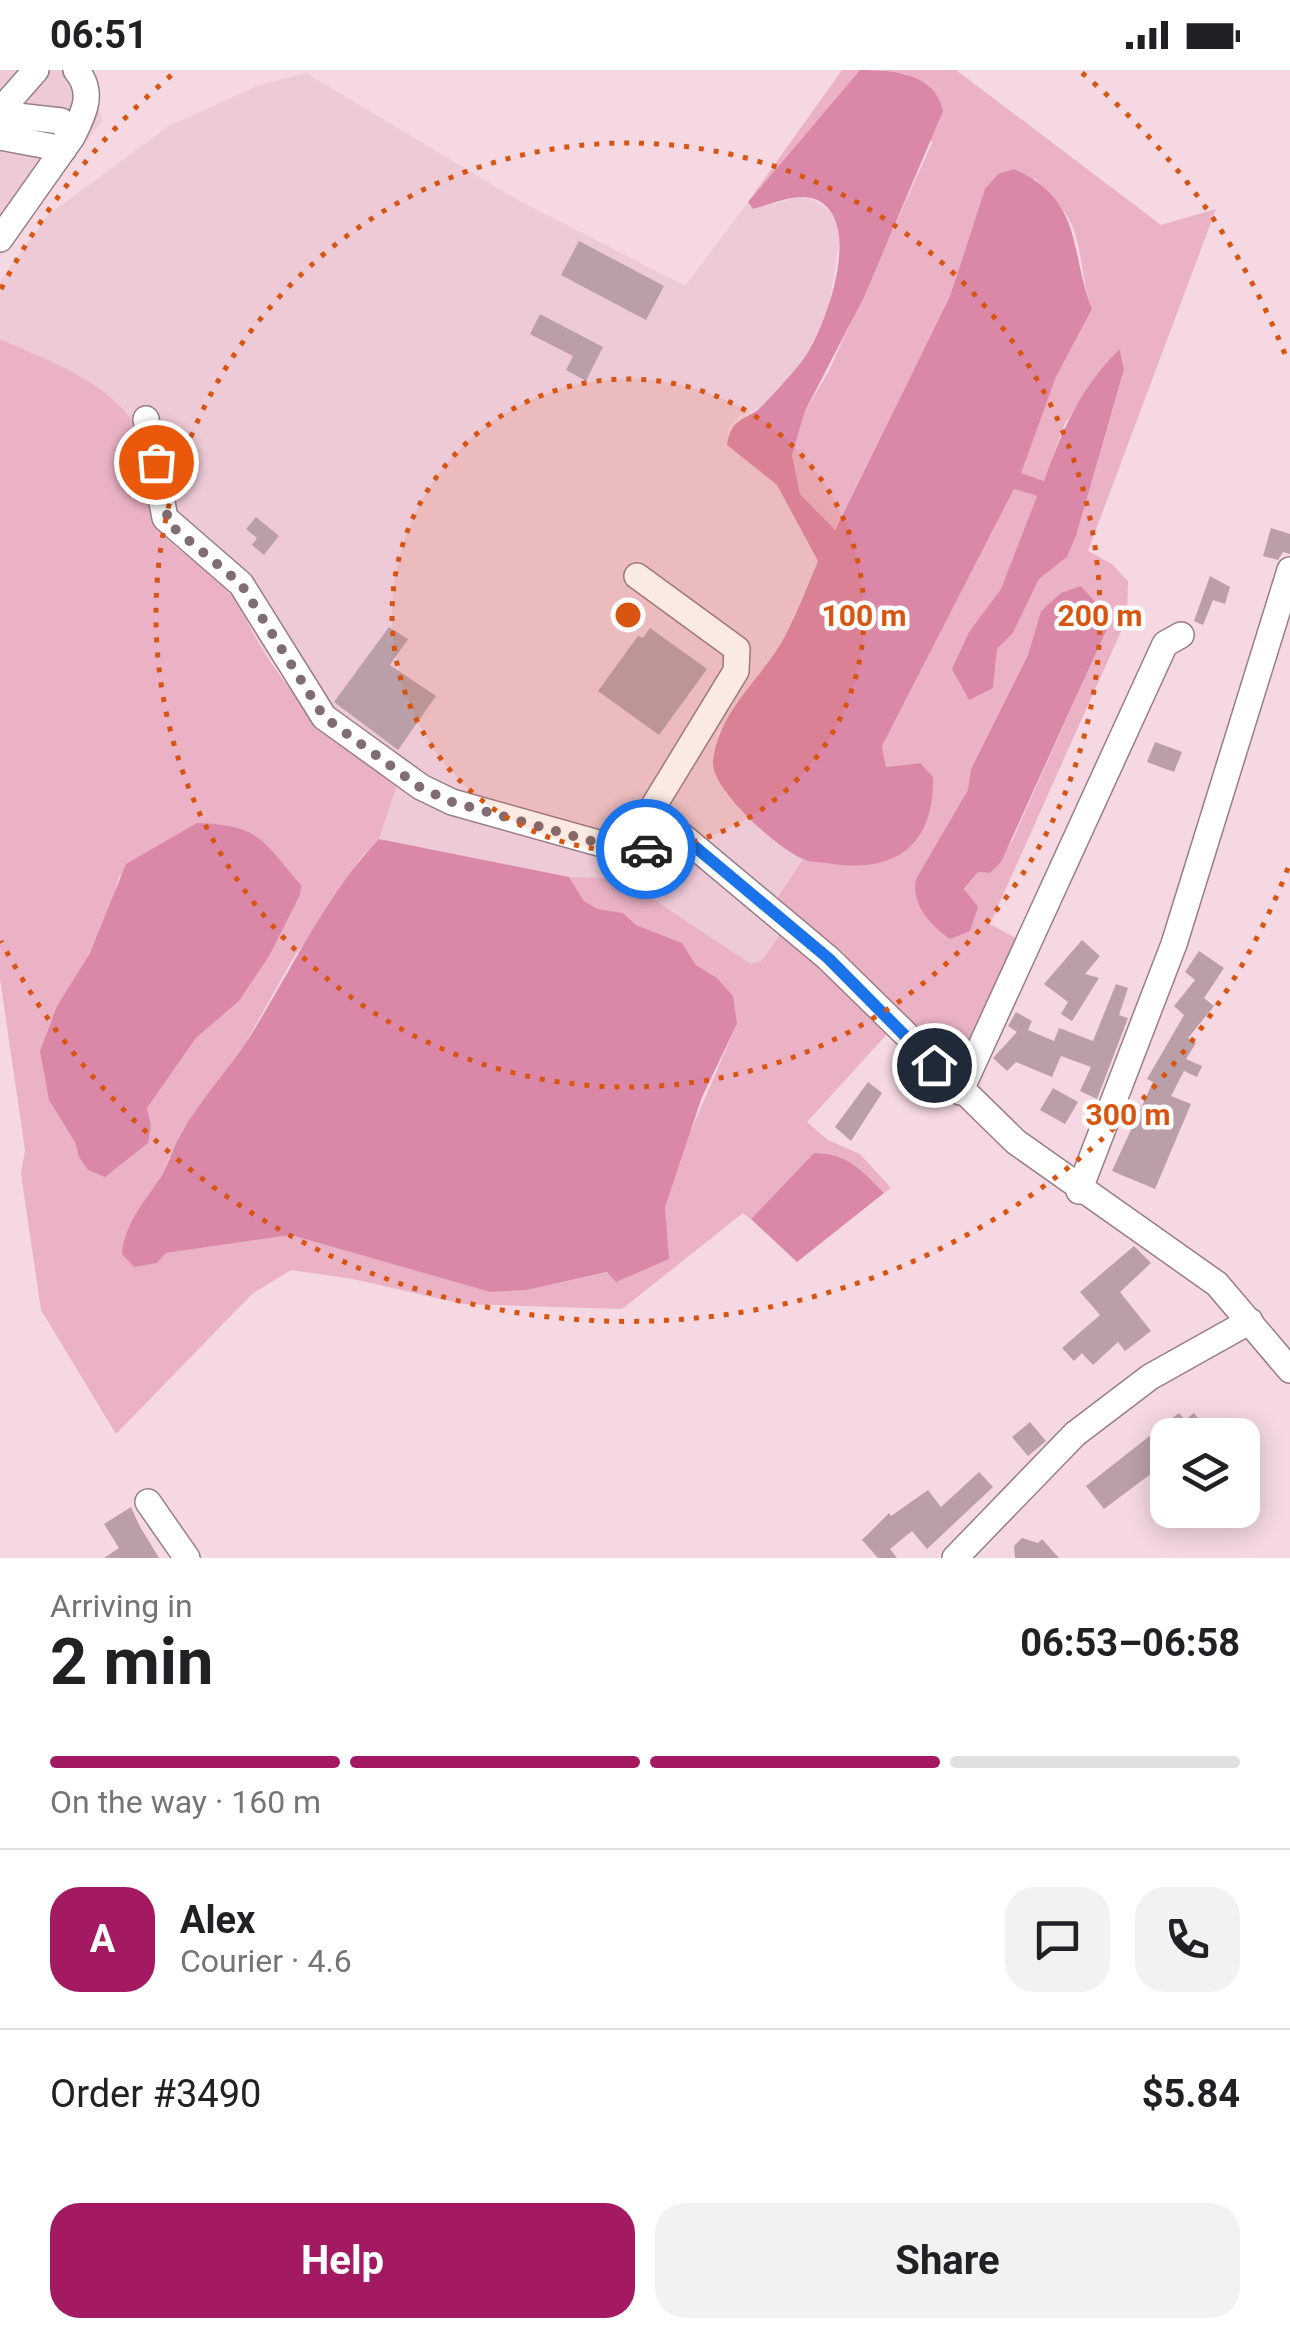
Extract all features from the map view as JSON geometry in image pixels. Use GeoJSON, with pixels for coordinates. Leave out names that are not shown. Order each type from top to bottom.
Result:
{"type":"FeatureCollection","features":[{"type":"Feature","properties":{"kind":"street"},"geometry":{"type":"LineString","coordinates":[[0,113],[36,70]]}},
{"type":"Feature","properties":{"kind":"street"},"geometry":{"type":"LineString","coordinates":[[0,238],[68,143],[87,94],[76,70]]}},
{"type":"Feature","properties":{"kind":"street"},"geometry":{"type":"LineString","coordinates":[[0,113],[61,121],[68,143]]}},
{"type":"Feature","properties":{"kind":"street"},"geometry":{"type":"LineString","coordinates":[[0,137],[68,143]]}},
{"type":"Feature","properties":{"kind":"street"},"geometry":{"type":"LineString","coordinates":[[146,419],[165,518],[241,584],[312,704],[336,727],[421,788],[452,802],[627,851],[664,846],[681,835],[828,958],[960,1092],[1080,1190],[1217,1284],[1290,1370]]}},
{"type":"Feature","properties":{"kind":"street"},"geometry":{"type":"LineString","coordinates":[[1080,1190],[1174,944],[1290,570]]}},
{"type":"Feature","properties":{"kind":"street"},"geometry":{"type":"LineString","coordinates":[[637,576],[737,649],[736,671],[650,812]]}},
{"type":"Feature","properties":{"kind":"street"},"geometry":{"type":"LineString","coordinates":[[960,1092],[1165,644],[1180,635]]}},
{"type":"Feature","properties":{"kind":"street"},"geometry":{"type":"LineString","coordinates":[[955,1558],[1076,1434],[1150,1377],[1250,1321]]}},
{"type":"Feature","properties":{"kind":"street"},"geometry":{"type":"LineString","coordinates":[[148,1502],[178,1555]]}},
{"type":"Feature","properties":{"kind":"shaded area"},"geometry":{"type":"Polygon","coordinates":[[[0,70],[63,70],[94,92],[102,121],[0,257],[0,70]]]}},
{"type":"Feature","properties":{"kind":"shaded area"},"geometry":{"type":"Polygon","coordinates":[[[842,70],[860,70],[748,202],[842,70]]]}},
{"type":"Feature","properties":{"kind":"shaded area"},"geometry":{"type":"Polygon","coordinates":[[[860,70],[899,73],[922,81],[938,98],[943,111],[864,297],[805,411],[792,455],[800,494],[835,530],[950,296],[985,189],[998,174],[1014,169],[1052,196],[1071,229],[1092,309],[1056,377],[1021,473],[1044,481],[1074,410],[1094,378],[1120,349],[1124,370],[1076,536],[1067,557],[1039,579],[1013,633],[997,649],[993,688],[969,700],[952,669],[969,632],[1001,589],[1037,496],[1014,489],[882,746],[886,767],[920,763],[933,777],[932,800],[919,836],[893,858],[856,866],[806,860],[778,843],[722,787],[713,761],[723,726],[784,638],[818,561],[777,485],[727,445],[729,437],[734,426],[759,409],[805,357],[822,324],[839,259],[835,220],[818,200],[791,198],[753,209],[748,202],[860,70]]]}},
{"type":"Feature","properties":{"kind":"shaded area"},"geometry":{"type":"Polygon","coordinates":[[[878,70],[956,70],[1161,225],[1216,209],[1088,551],[1112,564],[1128,581],[1127,618],[990,924],[1023,942],[960,1079],[774,902],[803,859],[875,861],[895,855],[911,844],[923,828],[931,806],[933,777],[919,763],[886,767],[882,746],[1014,489],[1037,496],[1001,590],[969,632],[993,688],[997,649],[1013,633],[1039,579],[1067,557],[1076,536],[1124,371],[1121,351],[1065,423],[1044,481],[1020,473],[1056,377],[1092,309],[1075,233],[1054,200],[1035,179],[985,189],[950,296],[834,531],[800,494],[792,455],[805,411],[829,371],[932,143],[906,74],[878,70]],[[1041,612],[1028,655],[971,769],[969,790],[916,879],[964,890],[978,872],[990,873],[1013,839],[1110,621],[1041,612]]]}},
{"type":"Feature","properties":{"kind":"shaded area"},"geometry":{"type":"Polygon","coordinates":[[[306,73],[516,199],[685,286],[748,202],[754,209],[806,195],[833,213],[841,233],[828,310],[804,359],[762,407],[741,415],[729,428],[727,444],[777,485],[818,561],[783,640],[717,734],[725,793],[750,820],[803,859],[774,901],[783,931],[761,961],[751,965],[731,955],[650,897],[612,878],[569,877],[379,839],[397,785],[321,728],[264,651],[232,596],[213,575],[159,531],[149,507],[146,452],[93,386],[0,339],[0,281],[48,215],[169,126],[257,86],[306,73]]]}},
{"type":"Feature","properties":{"kind":"shaded area"},"geometry":{"type":"Polygon","coordinates":[[[0,339],[87,380],[124,411],[137,429],[145,451],[149,504],[155,524],[229,593],[264,652],[308,709],[340,742],[397,785],[379,839],[360,859],[314,933],[295,955],[246,1042],[181,1133],[159,1180],[157,1263],[166,1253],[291,1235],[490,1292],[527,1290],[668,1259],[665,1207],[676,1165],[737,1024],[717,978],[696,965],[682,943],[636,925],[623,913],[598,909],[584,901],[569,877],[612,878],[650,897],[751,964],[761,961],[783,931],[889,1032],[807,1122],[828,1140],[860,1154],[891,1188],[884,1193],[845,1160],[814,1153],[751,1219],[743,1213],[622,1309],[463,1304],[353,1279],[291,1270],[252,1294],[116,1434],[41,1310],[21,1174],[25,1150],[0,979],[0,339]],[[119,876],[94,944],[57,1006],[79,1157],[151,1126],[147,1108],[196,1038],[239,1001],[268,958],[301,885],[119,876]]]}},
{"type":"Feature","properties":{"kind":"shaded area"},"geometry":{"type":"Polygon","coordinates":[[[1081,586],[1111,620],[1001,862],[990,873],[978,872],[964,889],[978,907],[970,931],[950,939],[919,906],[916,879],[968,790],[971,769],[1028,655],[1041,611],[1061,593],[1081,586]]]}},
{"type":"Feature","properties":{"kind":"shaded area"},"geometry":{"type":"Polygon","coordinates":[[[197,823],[234,827],[258,838],[301,885],[300,895],[268,958],[239,1001],[196,1038],[147,1108],[151,1126],[148,1143],[105,1177],[88,1170],[49,1100],[40,1051],[57,1006],[90,953],[126,864],[197,823]]]}},
{"type":"Feature","properties":{"kind":"shaded area"},"geometry":{"type":"Polygon","coordinates":[[[379,839],[569,877],[584,901],[598,909],[623,913],[636,925],[682,943],[696,965],[717,978],[733,996],[737,1024],[702,1097],[665,1207],[669,1259],[616,1282],[607,1272],[527,1290],[490,1292],[291,1235],[166,1253],[157,1263],[134,1267],[122,1254],[131,1224],[189,1120],[249,1038],[342,884],[379,839]]]}},
{"type":"Feature","properties":{"kind":"shaded area"},"geometry":{"type":"Polygon","coordinates":[[[814,1153],[845,1160],[884,1193],[797,1262],[751,1219],[814,1153]]]}},
{"type":"Feature","properties":{"kind":"building"},"geometry":{"type":"Polygon","coordinates":[[[579,241],[664,286],[646,320],[561,275],[579,241]]]}},
{"type":"Feature","properties":{"kind":"building"},"geometry":{"type":"Polygon","coordinates":[[[540,314],[603,347],[586,381],[566,370],[573,356],[530,334],[540,314]]]}},
{"type":"Feature","properties":{"kind":"building"},"geometry":{"type":"Polygon","coordinates":[[[256,517],[279,536],[264,555],[252,545],[257,538],[246,529],[256,517]]]}},
{"type":"Feature","properties":{"kind":"building"},"geometry":{"type":"Polygon","coordinates":[[[1271,528],[1290,534],[1290,554],[1283,552],[1278,560],[1263,556],[1271,528]]]}},
{"type":"Feature","properties":{"kind":"building"},"geometry":{"type":"Polygon","coordinates":[[[1210,576],[1230,587],[1225,604],[1213,600],[1203,625],[1194,621],[1210,576]]]}},
{"type":"Feature","properties":{"kind":"building"},"geometry":{"type":"Polygon","coordinates":[[[389,627],[408,639],[390,665],[436,696],[398,750],[334,702],[389,627]]]}},
{"type":"Feature","properties":{"kind":"building"},"geometry":{"type":"Polygon","coordinates":[[[650,628],[707,669],[659,735],[598,691],[638,636],[643,638],[650,628]]]}},
{"type":"Feature","properties":{"kind":"building"},"geometry":{"type":"Polygon","coordinates":[[[1155,742],[1182,752],[1174,772],[1147,762],[1155,742]]]}},
{"type":"Feature","properties":{"kind":"building"},"geometry":{"type":"Polygon","coordinates":[[[1082,940],[1100,956],[1085,974],[1099,978],[1072,1021],[1061,1014],[1068,1002],[1044,984],[1082,940]]]}},
{"type":"Feature","properties":{"kind":"building"},"geometry":{"type":"Polygon","coordinates":[[[1199,951],[1224,968],[1204,998],[1214,1006],[1188,1038],[1196,1043],[1186,1059],[1202,1066],[1197,1077],[1184,1071],[1171,1096],[1191,1104],[1155,1189],[1112,1171],[1153,1082],[1147,1079],[1184,1015],[1174,1006],[1195,980],[1185,972],[1199,951]]]}},
{"type":"Feature","properties":{"kind":"building"},"geometry":{"type":"Polygon","coordinates":[[[1116,984],[1128,988],[1119,1015],[1128,1018],[1097,1099],[1080,1091],[1091,1067],[1061,1056],[1052,1077],[1016,1062],[1007,1071],[993,1058],[1017,1032],[1008,1026],[1016,1012],[1032,1021],[1028,1030],[1054,1041],[1059,1028],[1093,1041],[1116,984]]]}},
{"type":"Feature","properties":{"kind":"building"},"geometry":{"type":"Polygon","coordinates":[[[868,1082],[882,1093],[851,1141],[835,1127],[868,1082]]]}},
{"type":"Feature","properties":{"kind":"building"},"geometry":{"type":"Polygon","coordinates":[[[1053,1088],[1078,1102],[1065,1124],[1040,1110],[1053,1088]]]}},
{"type":"Feature","properties":{"kind":"building"},"geometry":{"type":"Polygon","coordinates":[[[1134,1246],[1151,1263],[1120,1292],[1151,1331],[1125,1351],[1118,1342],[1093,1365],[1082,1353],[1074,1361],[1062,1348],[1100,1315],[1080,1292],[1134,1246]]]}},
{"type":"Feature","properties":{"kind":"building"},"geometry":{"type":"Polygon","coordinates":[[[1030,1422],[1046,1441],[1028,1456],[1012,1437],[1030,1422]]]}},
{"type":"Feature","properties":{"kind":"building"},"geometry":{"type":"Polygon","coordinates":[[[1150,1436],[1150,1474],[1104,1509],[1086,1486],[1150,1436]]]}},
{"type":"Feature","properties":{"kind":"building"},"geometry":{"type":"Polygon","coordinates":[[[979,1472],[993,1487],[927,1549],[912,1531],[890,1549],[897,1558],[878,1558],[862,1540],[889,1513],[891,1516],[928,1490],[941,1507],[979,1472]]]}},
{"type":"Feature","properties":{"kind":"building"},"geometry":{"type":"Polygon","coordinates":[[[131,1507],[159,1558],[104,1558],[119,1548],[104,1524],[131,1507]]]}},
{"type":"Feature","properties":{"kind":"building"},"geometry":{"type":"Polygon","coordinates":[[[1022,1538],[1038,1543],[1042,1539],[1059,1558],[1015,1558],[1014,1546],[1022,1538]]]}},
{"type":"Feature","properties":{"kind":"way so far"},"geometry":{"type":"LineString","coordinates":[[156,462],[165,518],[176,532],[241,584],[312,704],[324,717],[421,788],[452,802],[627,851],[646,849]]}},
{"type":"Feature","properties":{"kind":"route"},"geometry":{"type":"LineString","coordinates":[[646,849],[664,846],[681,835],[828,958],[934,1065]]}}]}
